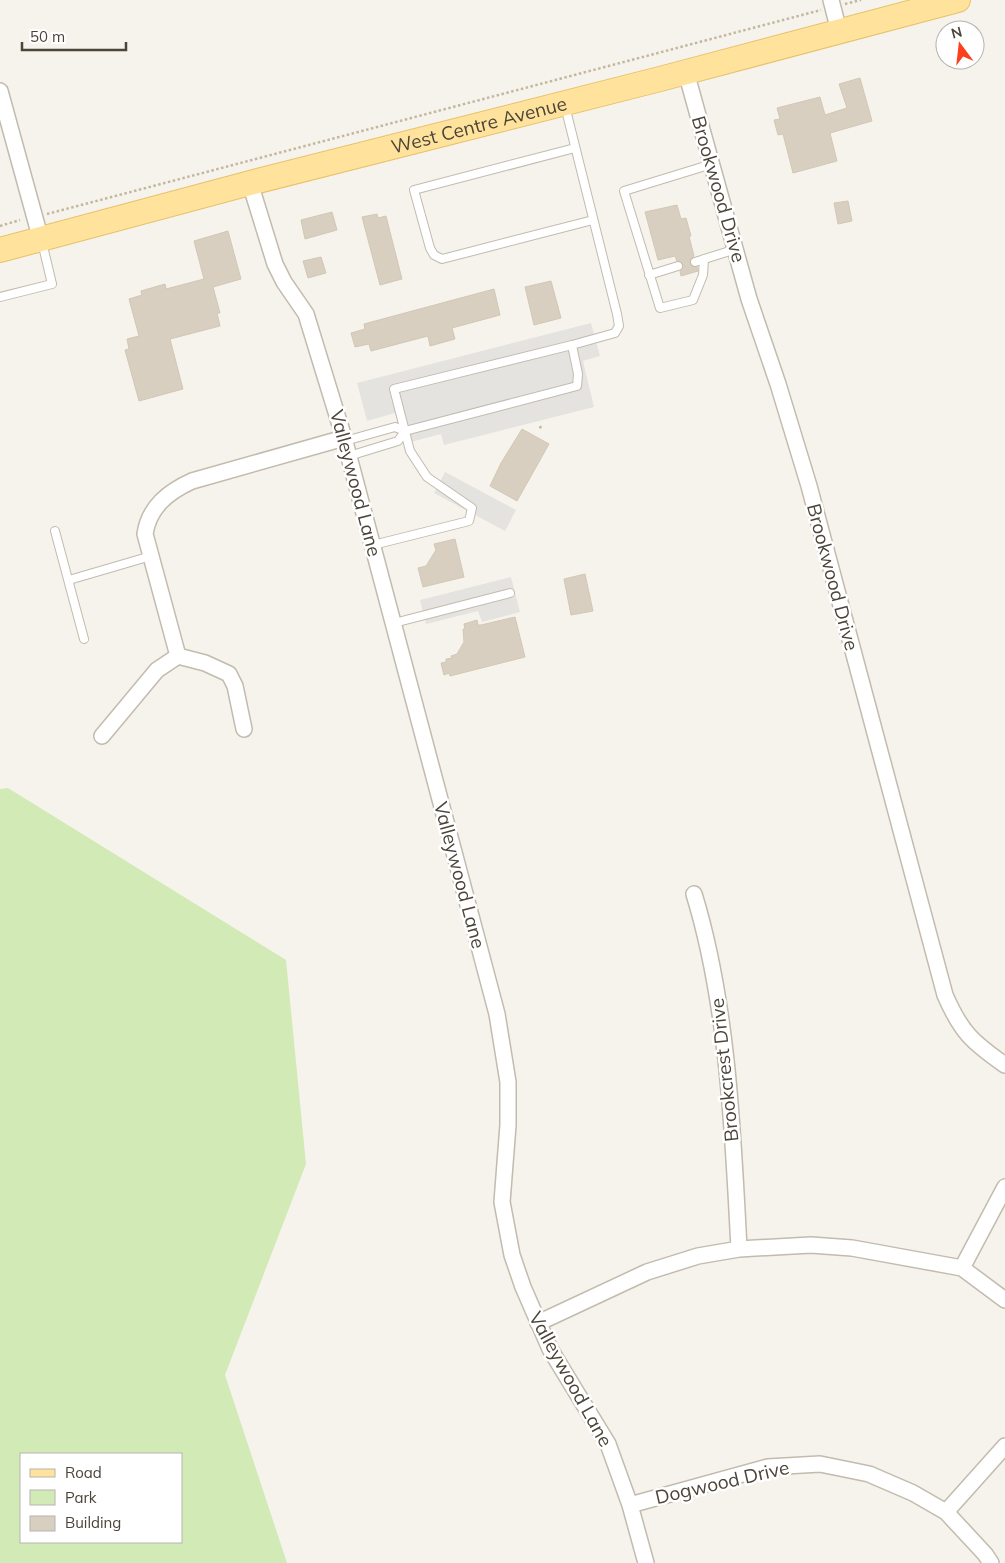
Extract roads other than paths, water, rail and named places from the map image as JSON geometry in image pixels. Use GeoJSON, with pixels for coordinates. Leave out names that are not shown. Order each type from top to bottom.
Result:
{"type":"FeatureCollection","features":[{"type":"Feature","properties":{"kind":"main road","name":"West Centre Avenue"},"geometry":{"type":"LineString","coordinates":[[0,250],[250,183],[686,72],[958,0]]}},
{"type":"Feature","properties":{"kind":"street"},"geometry":{"type":"LineString","coordinates":[[832,4],[839,31]]}},
{"type":"Feature","properties":{"kind":"street","name":"Brookwood Drive"},"geometry":{"type":"LineString","coordinates":[[686,72],[750,299],[809,486],[945,995],[963,1031],[980,1047],[1005,1064]]}},
{"type":"Feature","properties":{"kind":"street"},"geometry":{"type":"LineString","coordinates":[[0,91],[41,240]]}},
{"type":"Feature","properties":{"kind":"street","name":"Valleywood Lane"},"geometry":{"type":"LineString","coordinates":[[250,183],[276,264],[284,282],[306,314],[345,439],[497,1014],[508,1082],[508,1124],[502,1202],[512,1255],[550,1349],[608,1444],[630,1504],[646,1563]]}},
{"type":"Feature","properties":{"kind":"street"},"geometry":{"type":"LineString","coordinates":[[178,656],[145,534],[146,524],[152,511],[162,499],[175,489],[192,482],[345,439]]}},
{"type":"Feature","properties":{"kind":"street"},"geometry":{"type":"LineString","coordinates":[[102,736],[157,670],[178,656],[205,663],[230,674],[244,729]]}},
{"type":"Feature","properties":{"kind":"street","name":"Brookcrest Drive"},"geometry":{"type":"LineString","coordinates":[[694,894],[706,933],[722,1031],[734,1153],[738,1249]]}},
{"type":"Feature","properties":{"kind":"street"},"geometry":{"type":"LineString","coordinates":[[962,1268],[1005,1187]]}},
{"type":"Feature","properties":{"kind":"street"},"geometry":{"type":"LineString","coordinates":[[538,1323],[647,1272],[698,1256],[738,1249],[811,1245],[844,1248],[962,1268],[1005,1300]]}},
{"type":"Feature","properties":{"kind":"street"},"geometry":{"type":"LineString","coordinates":[[946,1512],[1005,1446]]}},
{"type":"Feature","properties":{"kind":"street","name":"Dogwood Drive"},"geometry":{"type":"LineString","coordinates":[[630,1504],[768,1467],[820,1464],[869,1474],[913,1493],[946,1512],[985,1554],[990,1563]]}},
{"type":"Feature","properties":{"kind":"lane"},"geometry":{"type":"LineString","coordinates":[[373,545],[470,521],[472,508],[427,476],[410,451],[394,389],[615,333],[618,326],[617,314],[564,103]]}},
{"type":"Feature","properties":{"kind":"lane"},"geometry":{"type":"LineString","coordinates":[[575,148],[414,190],[430,248],[434,255],[442,259],[593,220]]}},
{"type":"Feature","properties":{"kind":"lane"},"geometry":{"type":"LineString","coordinates":[[704,259],[702,275],[692,300],[660,308],[624,191],[712,164]]}},
{"type":"Feature","properties":{"kind":"lane"},"geometry":{"type":"LineString","coordinates":[[0,297],[52,284],[41,240]]}},
{"type":"Feature","properties":{"kind":"lane"},"geometry":{"type":"LineString","coordinates":[[695,262],[736,249]]}},
{"type":"Feature","properties":{"kind":"lane"},"geometry":{"type":"LineString","coordinates":[[649,275],[678,266]]}},
{"type":"Feature","properties":{"kind":"lane"},"geometry":{"type":"LineString","coordinates":[[345,439],[395,427],[405,431],[577,386],[578,374],[572,345]]}},
{"type":"Feature","properties":{"kind":"lane"},"geometry":{"type":"LineString","coordinates":[[349,456],[398,441],[405,431]]}},
{"type":"Feature","properties":{"kind":"lane"},"geometry":{"type":"LineString","coordinates":[[55,531],[84,639]]}},
{"type":"Feature","properties":{"kind":"lane"},"geometry":{"type":"LineString","coordinates":[[69,580],[151,556]]}},
{"type":"Feature","properties":{"kind":"lane"},"geometry":{"type":"LineString","coordinates":[[394,623],[510,594]]}}]}
